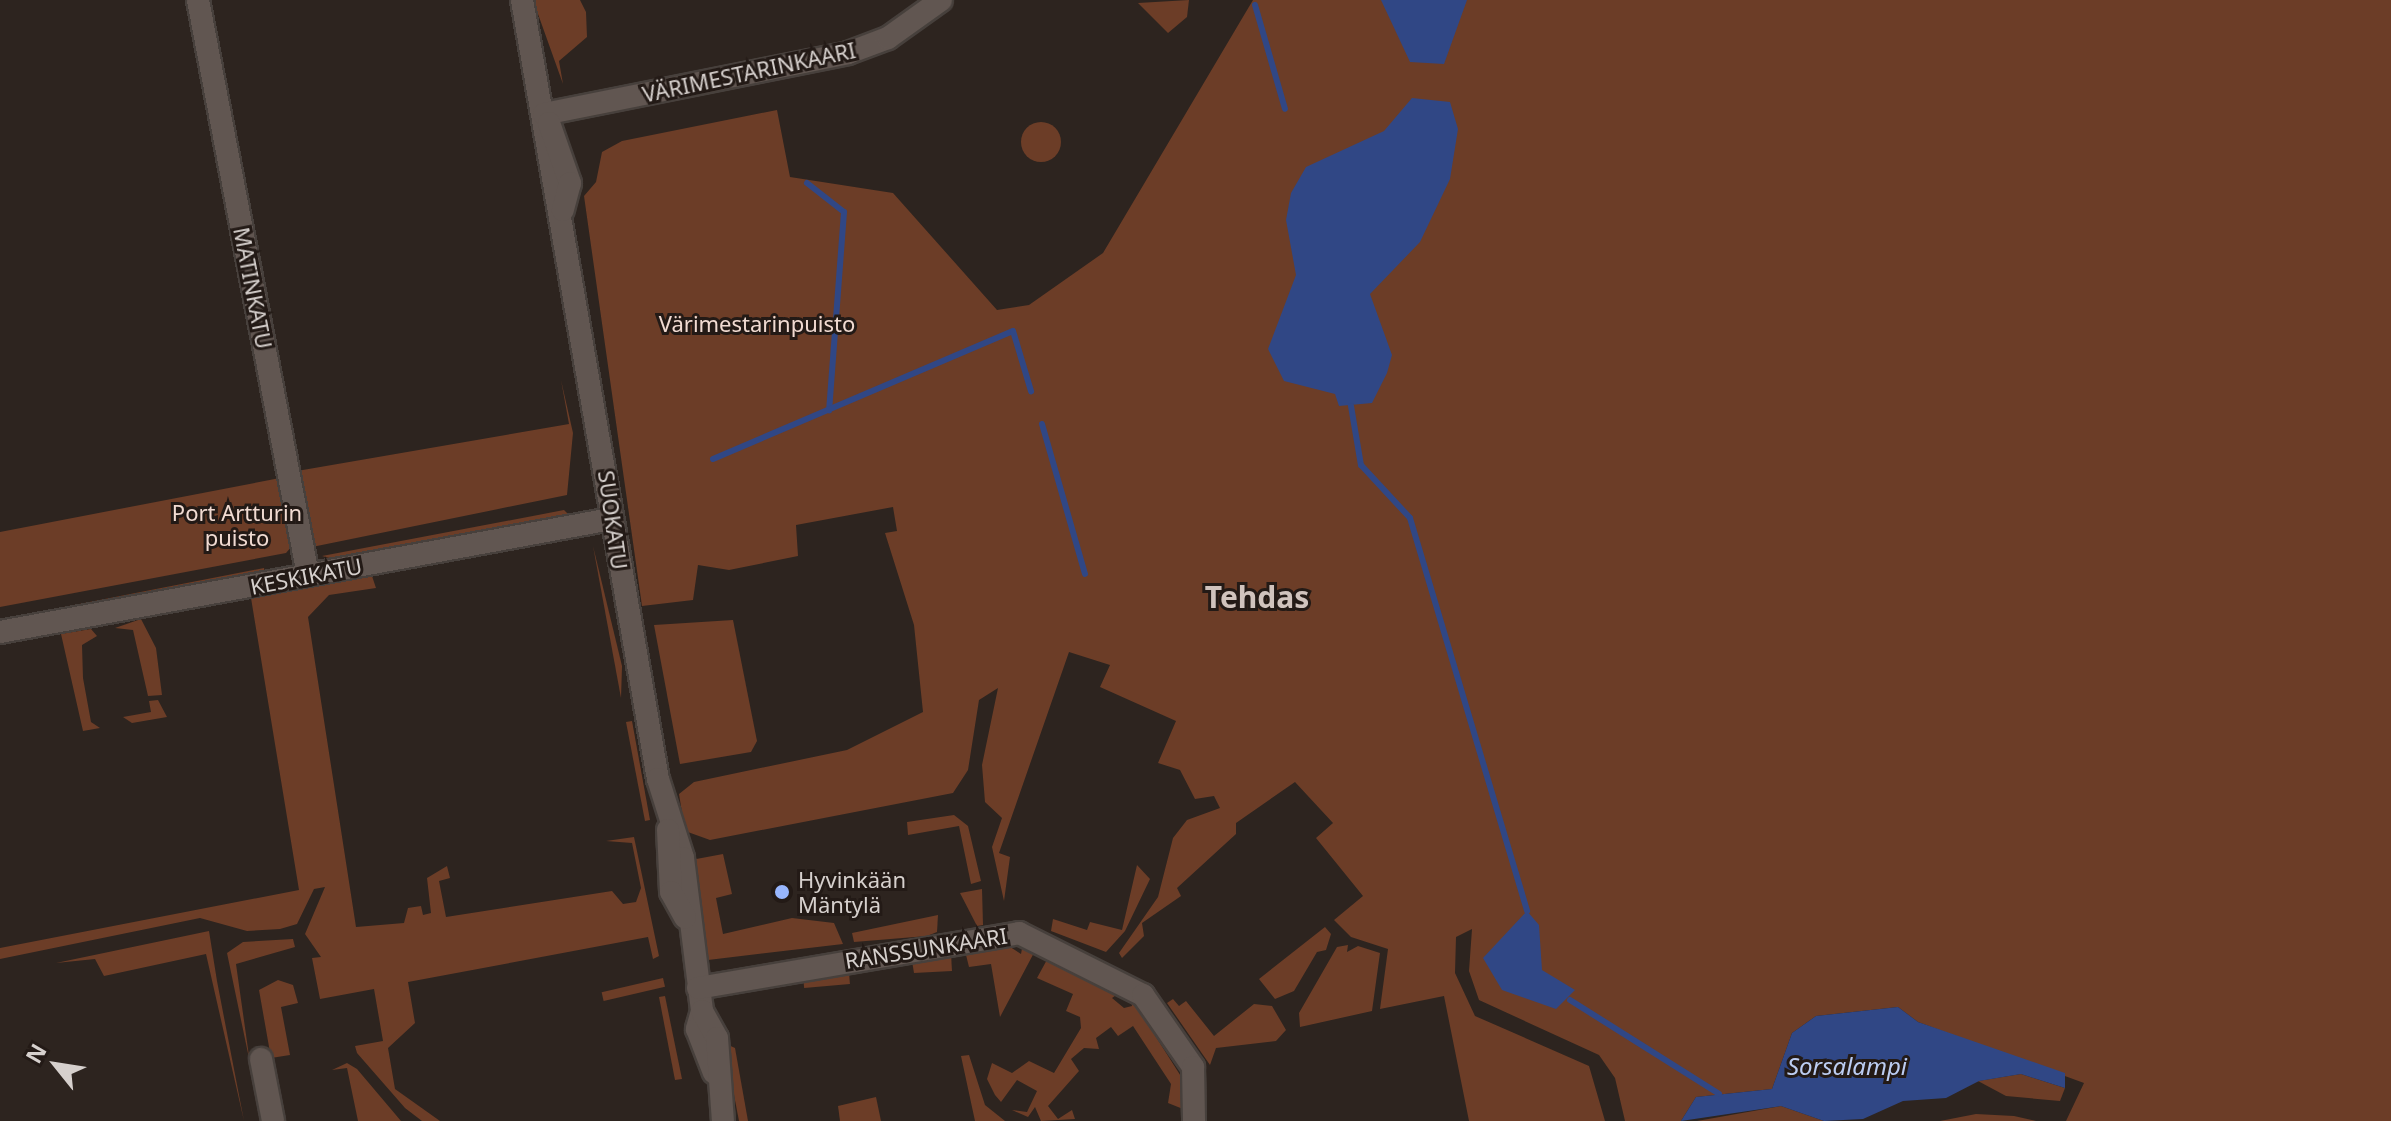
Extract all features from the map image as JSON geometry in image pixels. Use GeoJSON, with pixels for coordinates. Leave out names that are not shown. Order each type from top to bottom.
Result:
{"type":"FeatureCollection","features":[{"type":"Feature","properties":{"kind":"street","name":"MATINKATU"},"geometry":{"type":"LineString","coordinates":[[198,0],[308,575]]}},
{"type":"Feature","properties":{"kind":"street","name":"SUOKATU"},"geometry":{"type":"LineString","coordinates":[[522,0],[544,114],[549,173],[563,210],[611,519],[668,828],[683,858],[685,917],[702,1011],[701,1054],[714,1073],[723,1121]]}},
{"type":"Feature","properties":{"kind":"street","name":"VÄRIMESTARINKAARI"},"geometry":{"type":"LineString","coordinates":[[544,114],[848,53],[888,38],[941,0]]}},
{"type":"Feature","properties":{"kind":"street","name":"KESKIKATU"},"geometry":{"type":"LineString","coordinates":[[0,632],[611,519]]}},
{"type":"Feature","properties":{"kind":"street","name":"RANSSUNKAARI"},"geometry":{"type":"LineString","coordinates":[[698,988],[1019,933],[1143,995],[1193,1067],[1194,1121]]}},
{"type":"Feature","properties":{"kind":"street"},"geometry":{"type":"LineString","coordinates":[[261,1059],[273,1121]]}},
{"type":"Feature","properties":{"kind":"green space"},"geometry":{"type":"Polygon","coordinates":[[[533,0],[580,0],[586,12],[587,37],[559,61],[563,84],[533,0]]]}},
{"type":"Feature","properties":{"kind":"green space"},"geometry":{"type":"Polygon","coordinates":[[[1189,0],[1187,17],[1168,33],[1138,3],[1189,0]]]}},
{"type":"Feature","properties":{"kind":"green space","name":"Värimestarinpuisto"},"geometry":{"type":"Polygon","coordinates":[[[1253,0],[2391,0],[2391,1121],[2066,1121],[2084,1083],[1918,1022],[1898,1007],[1816,1016],[1792,1033],[1772,1089],[1696,1097],[1681,1121],[1625,1121],[1615,1078],[1599,1055],[1479,1000],[1469,971],[1472,929],[1456,937],[1455,973],[1475,1016],[1589,1066],[1605,1121],[1469,1121],[1444,996],[1380,1009],[1388,949],[1351,937],[1334,920],[1363,896],[1316,838],[1333,823],[1295,782],[1236,823],[1236,834],[1177,888],[1181,896],[1142,923],[1144,936],[1122,958],[1119,953],[1158,897],[1173,838],[1187,820],[1220,808],[1214,796],[1195,799],[1180,770],[1158,763],[1176,721],[1100,687],[1110,665],[1069,652],[999,853],[1010,857],[1004,901],[992,847],[1002,818],[985,802],[982,765],[998,688],[979,700],[968,770],[953,793],[710,840],[685,831],[679,794],[694,782],[847,750],[923,712],[914,625],[885,533],[897,531],[893,507],[796,525],[798,556],[729,570],[698,565],[693,600],[642,606],[584,196],[596,182],[602,152],[622,141],[777,110],[790,177],[893,193],[997,310],[1029,305],[1103,253],[1253,0]]]}},
{"type":"Feature","properties":{"kind":"green space"},"geometry":{"type":"Polygon","coordinates":[[[1041,122],[1055,128],[1061,142],[1055,156],[1041,162],[1027,156],[1021,142],[1027,128],[1041,122]]]}},
{"type":"Feature","properties":{"kind":"green space","name":"Port Artturin puisto"},"geometry":{"type":"Polygon","coordinates":[[[561,380],[573,433],[567,495],[312,547],[297,471],[569,424],[561,380]]]}},
{"type":"Feature","properties":{"kind":"green space","name":"Port Artturin puisto"},"geometry":{"type":"Polygon","coordinates":[[[280,478],[292,546],[286,553],[0,607],[0,532],[280,478]]]}},
{"type":"Feature","properties":{"kind":"green space"},"geometry":{"type":"Polygon","coordinates":[[[564,510],[569,515],[337,560],[322,556],[564,510]]]}},
{"type":"Feature","properties":{"kind":"green space"},"geometry":{"type":"Polygon","coordinates":[[[593,546],[622,666],[621,698],[593,546]]]}},
{"type":"Feature","properties":{"kind":"green space"},"geometry":{"type":"Polygon","coordinates":[[[264,568],[265,573],[2,624],[1,619],[264,568]]]}},
{"type":"Feature","properties":{"kind":"green space"},"geometry":{"type":"Polygon","coordinates":[[[372,576],[376,588],[329,595],[308,617],[356,927],[404,923],[408,908],[421,906],[423,915],[431,913],[427,878],[447,866],[450,878],[439,881],[446,917],[612,891],[623,904],[636,902],[641,888],[632,843],[606,841],[634,837],[659,956],[653,959],[648,937],[408,982],[415,1023],[388,1048],[395,1089],[440,1121],[422,1121],[405,1108],[357,1053],[355,1046],[383,1041],[374,989],[320,999],[312,958],[321,957],[305,934],[325,887],[314,889],[297,924],[280,929],[247,931],[200,918],[0,959],[0,948],[299,890],[251,598],[372,576]]]}},
{"type":"Feature","properties":{"kind":"green space"},"geometry":{"type":"Polygon","coordinates":[[[141,619],[156,648],[162,695],[148,696],[133,630],[115,628],[141,619]]]}},
{"type":"Feature","properties":{"kind":"green space"},"geometry":{"type":"Polygon","coordinates":[[[733,620],[757,741],[751,752],[680,764],[654,625],[733,620]]]}},
{"type":"Feature","properties":{"kind":"green space"},"geometry":{"type":"Polygon","coordinates":[[[91,629],[97,636],[82,645],[83,678],[91,722],[100,728],[83,731],[61,634],[91,629]]]}},
{"type":"Feature","properties":{"kind":"green space"},"geometry":{"type":"Polygon","coordinates":[[[158,700],[167,717],[132,723],[123,717],[151,712],[149,701],[158,700]]]}},
{"type":"Feature","properties":{"kind":"green space"},"geometry":{"type":"Polygon","coordinates":[[[632,721],[650,820],[645,821],[626,722],[632,721]]]}},
{"type":"Feature","properties":{"kind":"green space"},"geometry":{"type":"Polygon","coordinates":[[[954,815],[968,826],[981,881],[971,884],[959,826],[908,835],[907,822],[954,815]]]}},
{"type":"Feature","properties":{"kind":"green space"},"geometry":{"type":"Polygon","coordinates":[[[723,854],[732,894],[716,898],[723,934],[792,918],[834,923],[843,944],[708,960],[691,860],[723,854]]]}},
{"type":"Feature","properties":{"kind":"green space"},"geometry":{"type":"Polygon","coordinates":[[[1137,865],[1150,879],[1125,931],[1106,952],[1051,931],[1053,919],[1087,930],[1090,922],[1122,930],[1137,865]]]}},
{"type":"Feature","properties":{"kind":"green space"},"geometry":{"type":"Polygon","coordinates":[[[982,889],[983,925],[977,926],[960,893],[982,889]]]}},
{"type":"Feature","properties":{"kind":"green space"},"geometry":{"type":"Polygon","coordinates":[[[938,915],[937,932],[927,936],[854,942],[852,933],[938,915]]]}},
{"type":"Feature","properties":{"kind":"green space"},"geometry":{"type":"Polygon","coordinates":[[[1325,927],[1331,934],[1326,950],[1317,952],[1294,991],[1275,999],[1259,979],[1325,927]]]}},
{"type":"Feature","properties":{"kind":"green space"},"geometry":{"type":"Polygon","coordinates":[[[209,931],[244,1121],[206,954],[104,976],[95,959],[56,963],[209,931]]]}},
{"type":"Feature","properties":{"kind":"green space"},"geometry":{"type":"Polygon","coordinates":[[[293,939],[295,947],[236,964],[250,1063],[227,953],[243,942],[293,939]]]}},
{"type":"Feature","properties":{"kind":"green space"},"geometry":{"type":"Polygon","coordinates":[[[1023,943],[1036,949],[1000,1017],[991,964],[969,967],[965,951],[1007,945],[1021,954],[1023,943]]]}},
{"type":"Feature","properties":{"kind":"green space"},"geometry":{"type":"Polygon","coordinates":[[[1348,945],[1347,952],[1358,946],[1380,953],[1372,1011],[1300,1027],[1299,1013],[1337,947],[1348,945]]]}},
{"type":"Feature","properties":{"kind":"green space"},"geometry":{"type":"Polygon","coordinates":[[[951,954],[952,971],[914,973],[912,961],[951,954]]]}},
{"type":"Feature","properties":{"kind":"green space"},"geometry":{"type":"Polygon","coordinates":[[[1049,956],[1122,991],[1112,998],[1124,1008],[1132,1006],[1130,996],[1189,1089],[1188,1111],[1168,1103],[1171,1084],[1133,1026],[1118,1036],[1111,1027],[1096,1038],[1099,1049],[1084,1048],[1071,1059],[1079,1071],[1048,1106],[1058,1119],[1072,1110],[1075,1119],[1041,1121],[1035,1107],[1028,1117],[1012,1110],[1027,1112],[1037,1091],[1017,1080],[1001,1102],[987,1079],[992,1063],[1012,1073],[1029,1061],[1054,1073],[1081,1028],[1080,1017],[1066,1011],[1073,994],[1037,978],[1049,956]]]}},
{"type":"Feature","properties":{"kind":"green space"},"geometry":{"type":"Polygon","coordinates":[[[849,973],[850,984],[804,988],[803,977],[849,973]]]}},
{"type":"Feature","properties":{"kind":"green space"},"geometry":{"type":"Polygon","coordinates":[[[663,978],[665,987],[604,1001],[602,992],[663,978]]]}},
{"type":"Feature","properties":{"kind":"green space"},"geometry":{"type":"Polygon","coordinates":[[[278,980],[293,985],[298,1003],[281,1007],[290,1055],[271,1058],[259,990],[278,980]]]}},
{"type":"Feature","properties":{"kind":"green space"},"geometry":{"type":"Polygon","coordinates":[[[665,996],[682,1079],[675,1080],[659,997],[665,996]]]}},
{"type":"Feature","properties":{"kind":"green space"},"geometry":{"type":"Polygon","coordinates":[[[1173,999],[1179,1006],[1186,1001],[1214,1036],[1254,1004],[1272,1006],[1286,1030],[1276,1041],[1216,1048],[1210,1065],[1167,1003],[1173,999]]]}},
{"type":"Feature","properties":{"kind":"green space"},"geometry":{"type":"Polygon","coordinates":[[[724,1043],[735,1048],[748,1121],[739,1121],[724,1043]]]}},
{"type":"Feature","properties":{"kind":"green space"},"geometry":{"type":"Polygon","coordinates":[[[969,1055],[985,1105],[1005,1121],[975,1121],[961,1056],[969,1055]]]}},
{"type":"Feature","properties":{"kind":"green space"},"geometry":{"type":"Polygon","coordinates":[[[347,1063],[357,1069],[401,1121],[358,1121],[347,1068],[332,1070],[347,1063]]]}},
{"type":"Feature","properties":{"kind":"green space"},"geometry":{"type":"Polygon","coordinates":[[[2021,1074],[2065,1088],[2060,1101],[2006,1096],[1978,1081],[2021,1074]]]}},
{"type":"Feature","properties":{"kind":"green space"},"geometry":{"type":"Polygon","coordinates":[[[876,1097],[881,1121],[840,1121],[838,1106],[876,1097]]]}},
{"type":"Feature","properties":{"kind":"green space"},"geometry":{"type":"Polygon","coordinates":[[[1781,1106],[1824,1121],[1697,1121],[1781,1106]]]}},
{"type":"Feature","properties":{"kind":"green space"},"geometry":{"type":"Polygon","coordinates":[[[1976,1114],[2014,1116],[2036,1121],[1940,1121],[1976,1114]]]}},
{"type":"Feature","properties":{"kind":"water"},"geometry":{"type":"Polygon","coordinates":[[[1381,0],[1467,0],[1444,64],[1410,62],[1381,0]]]}},
{"type":"Feature","properties":{"kind":"water"},"geometry":{"type":"Polygon","coordinates":[[[1412,98],[1450,102],[1458,129],[1450,179],[1420,242],[1370,294],[1392,355],[1387,373],[1372,403],[1339,406],[1335,394],[1284,381],[1268,349],[1296,275],[1286,220],[1291,193],[1306,167],[1384,131],[1412,98]]]}},
{"type":"Feature","properties":{"kind":"water"},"geometry":{"type":"Polygon","coordinates":[[[1527,911],[1539,925],[1542,970],[1575,990],[1556,1009],[1502,990],[1483,958],[1527,911]]]}},
{"type":"Feature","properties":{"kind":"water","name":"Sorsalampi"},"geometry":{"type":"Polygon","coordinates":[[[1898,1007],[1918,1022],[2065,1073],[2065,1088],[2021,1074],[1979,1081],[1946,1098],[1903,1101],[1863,1119],[1824,1121],[1781,1106],[1681,1121],[1696,1097],[1772,1089],[1792,1033],[1816,1016],[1898,1007]]]}},
{"type":"Feature","properties":{"kind":"waterway"},"geometry":{"type":"LineString","coordinates":[[1255,5],[1285,109]]}},
{"type":"Feature","properties":{"kind":"waterway"},"geometry":{"type":"LineString","coordinates":[[807,183],[844,212],[829,410]]}},
{"type":"Feature","properties":{"kind":"waterway"},"geometry":{"type":"LineString","coordinates":[[713,459],[1013,331],[1031,391]]}},
{"type":"Feature","properties":{"kind":"waterway"},"geometry":{"type":"LineString","coordinates":[[1351,406],[1361,465],[1410,518],[1527,911]]}},
{"type":"Feature","properties":{"kind":"waterway"},"geometry":{"type":"LineString","coordinates":[[1042,424],[1085,574]]}},
{"type":"Feature","properties":{"kind":"waterway"},"geometry":{"type":"LineString","coordinates":[[1570,1000],[1719,1094]]}},
{"type":"Feature","properties":{"kind":"place","name":"Hyvinkään Mäntylä"},"geometry":{"type":"Point","coordinates":[782,892]}},
{"type":"Feature","properties":{"kind":"district","name":"Tehdas"},"geometry":{"type":"Point","coordinates":[1257,597]}}]}
